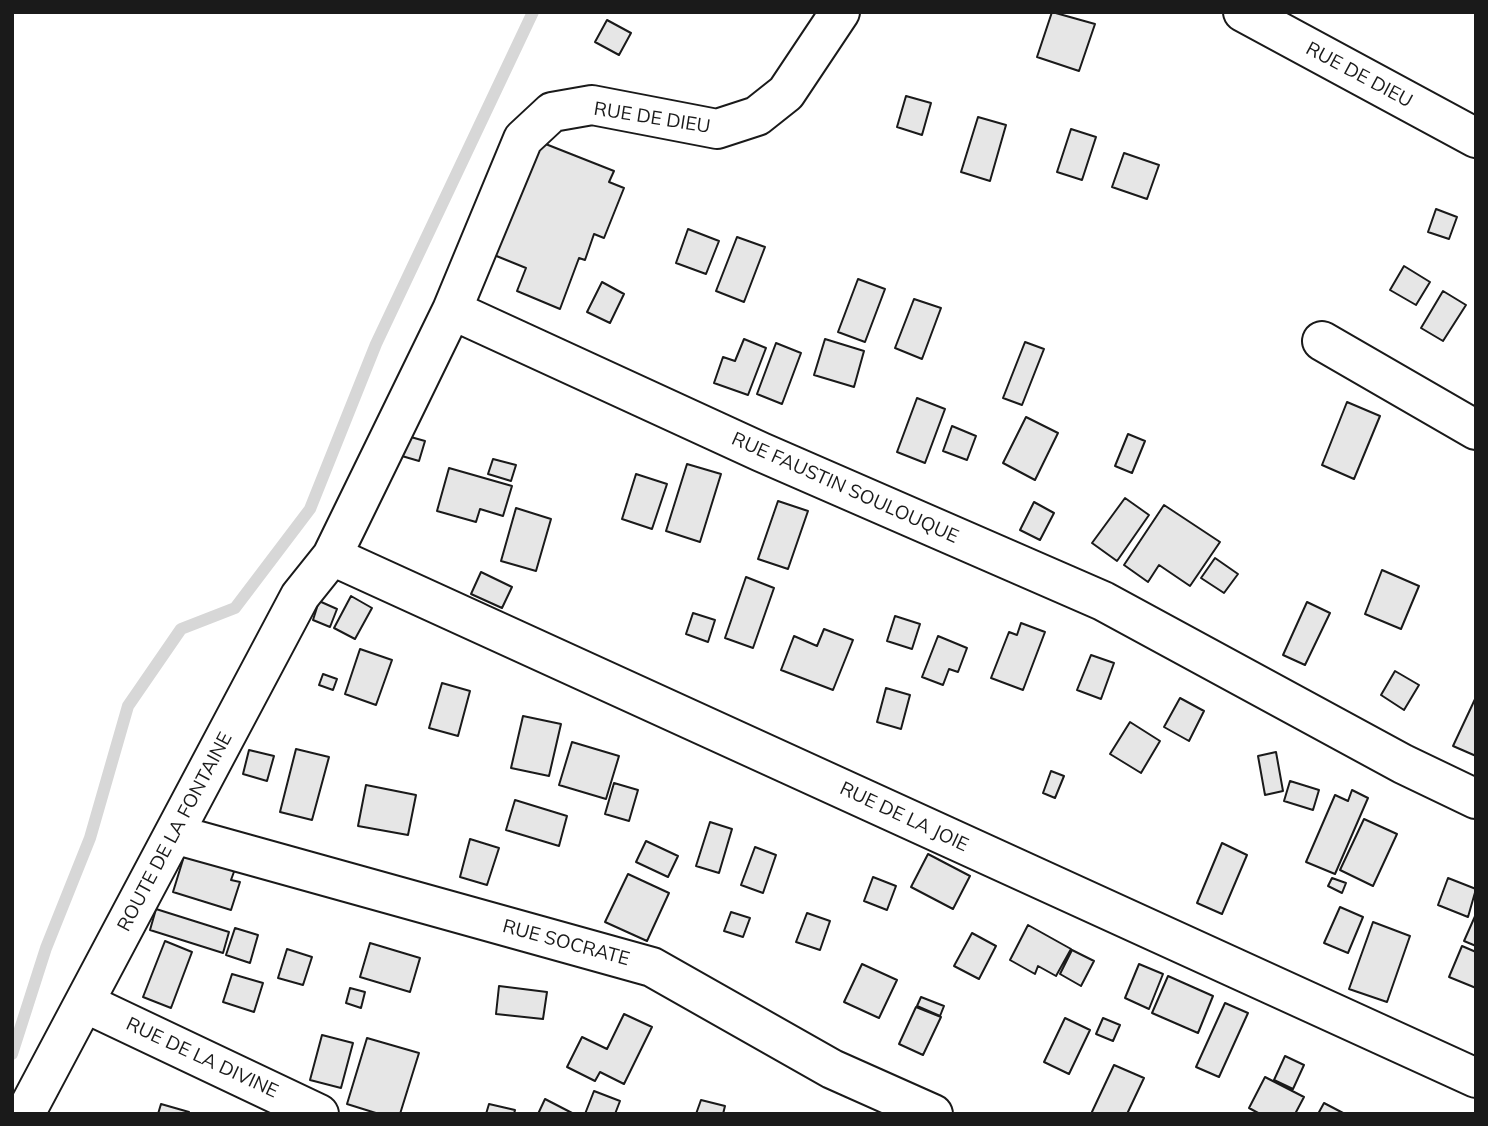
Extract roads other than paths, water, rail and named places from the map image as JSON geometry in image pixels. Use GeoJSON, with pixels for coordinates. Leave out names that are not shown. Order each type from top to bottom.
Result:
{"type":"FeatureCollection","features":[{"type":"Feature","properties":{"kind":"street","name":"RUE DE DIEU"},"geometry":{"type":"LineString","coordinates":[[452,310],[523,139],[552,112],[592,105],[717,129],[757,116],[786,93],[841,12]]}},
{"type":"Feature","properties":{"kind":"street","name":"RUE DE DIEU"},"geometry":{"type":"LineString","coordinates":[[1243,12],[1476,138]]}},
{"type":"Feature","properties":{"kind":"street"},"geometry":{"type":"LineString","coordinates":[[332,556],[452,310]]}},
{"type":"Feature","properties":{"kind":"street","name":"RUE FAUSTIN SOULOUQUE"},"geometry":{"type":"LineString","coordinates":[[452,310],[761,452],[1103,601],[1404,764],[1476,799]]}},
{"type":"Feature","properties":{"kind":"street"},"geometry":{"type":"LineString","coordinates":[[1322,341],[1476,430]]}},
{"type":"Feature","properties":{"kind":"street","name":"ROUTE DE LA FONTAINE"},"geometry":{"type":"LineString","coordinates":[[25,1114],[300,596],[332,556]]}},
{"type":"Feature","properties":{"kind":"street","name":"RUE DE LA JOIE"},"geometry":{"type":"LineString","coordinates":[[332,556],[1476,1078]]}},
{"type":"Feature","properties":{"kind":"street","name":"RUE SOCRATE"},"geometry":{"type":"LineString","coordinates":[[174,834],[652,967],[832,1069],[933,1114]]}},
{"type":"Feature","properties":{"kind":"street","name":"RUE DE LA DIVINE"},"geometry":{"type":"LineString","coordinates":[[85,1003],[318,1114]]}},
{"type":"Feature","properties":{"kind":"waterway"},"geometry":{"type":"LineString","coordinates":[[12,1054],[46,948],[90,838],[128,706],[181,629],[235,608],[310,509],[376,344],[533,12]]}}]}
